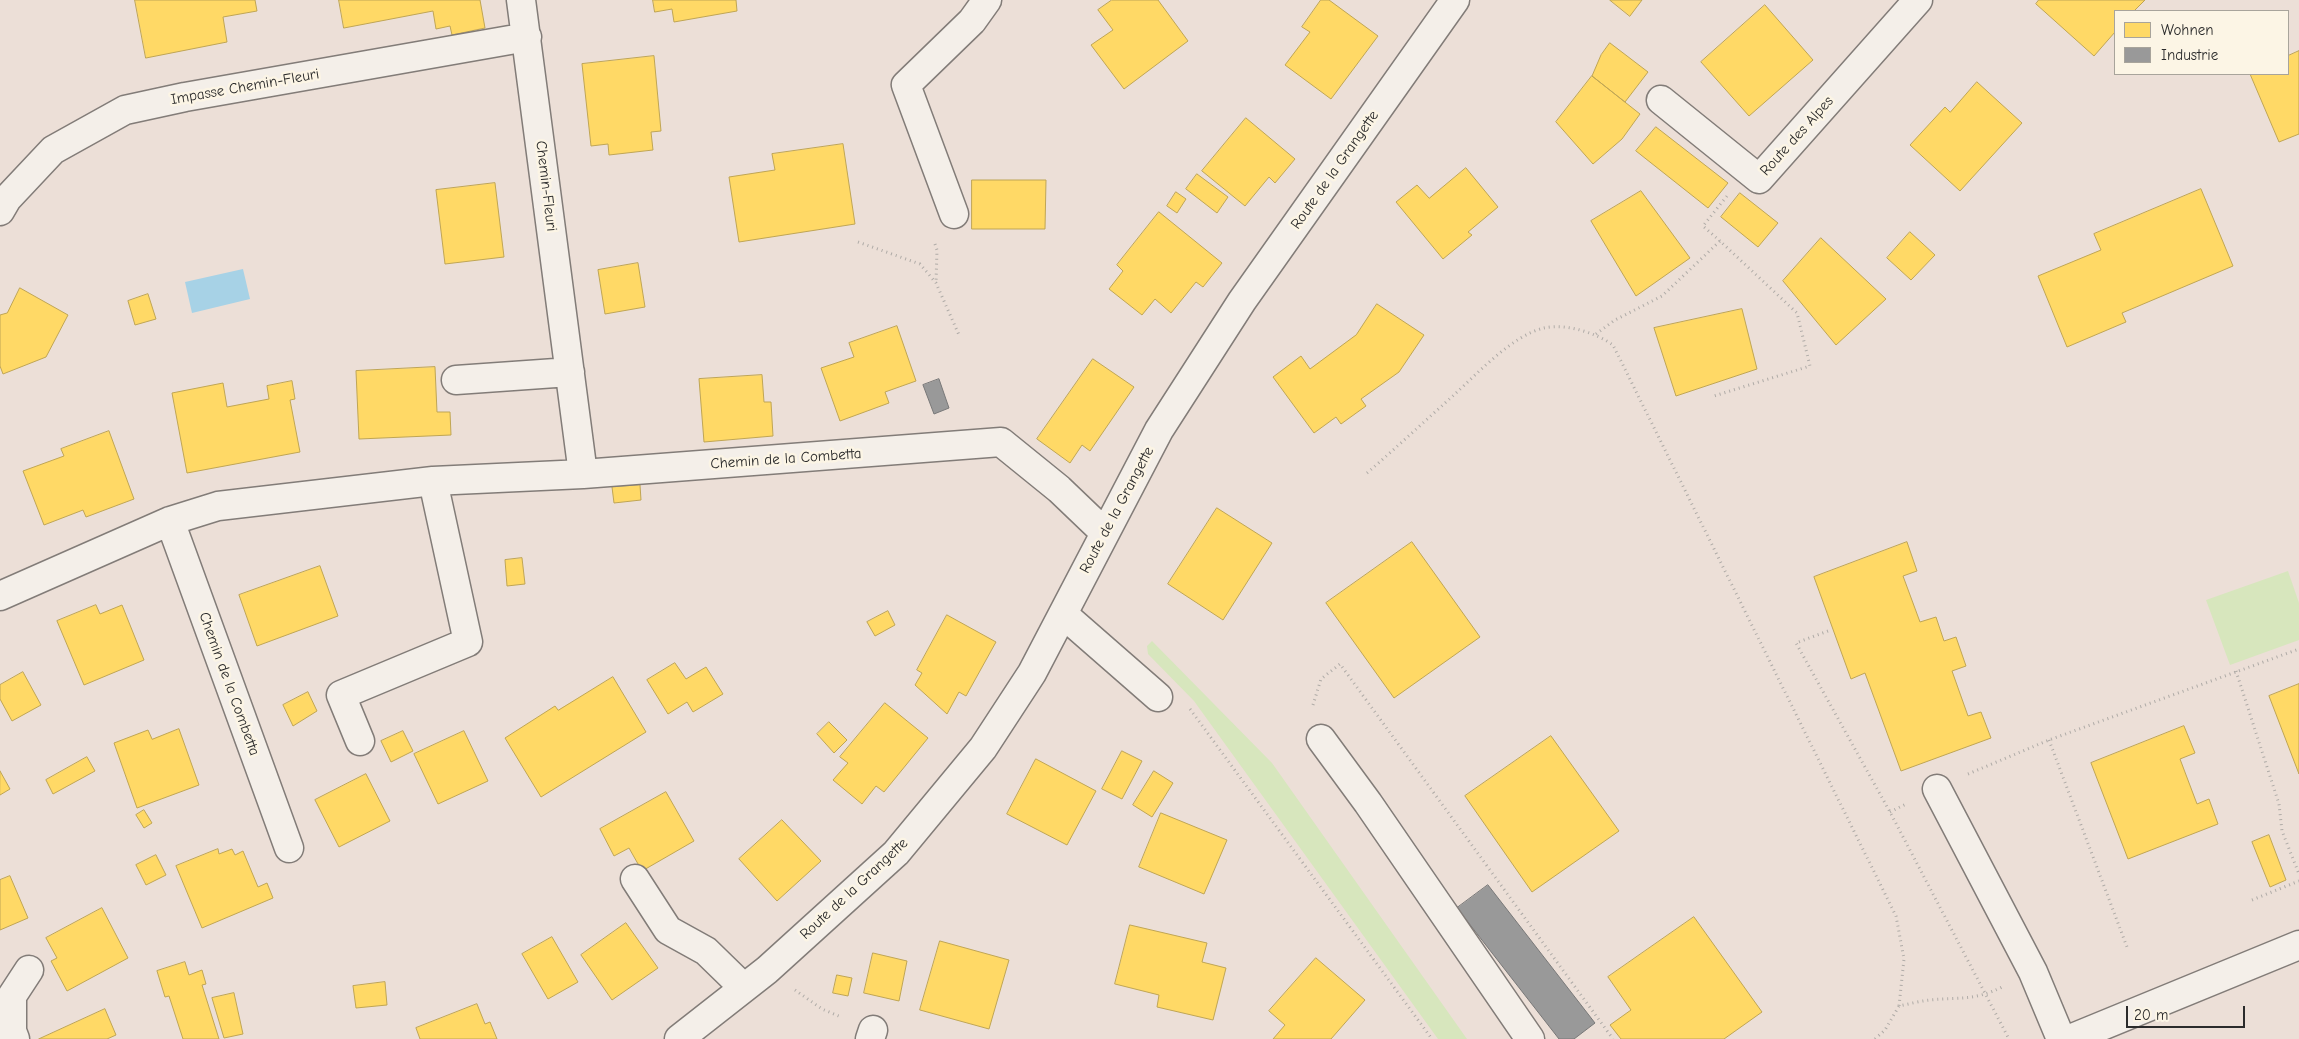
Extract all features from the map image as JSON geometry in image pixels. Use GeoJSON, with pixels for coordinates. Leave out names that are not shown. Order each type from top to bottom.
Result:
{"type":"FeatureCollection","features":[{"type":"Feature","properties":{"kind":"street","name":"Chemin-Fleuri"},"geometry":{"type":"LineString","coordinates":[[521,0],[583,474]]}},
{"type":"Feature","properties":{"kind":"street"},"geometry":{"type":"LineString","coordinates":[[954,214],[906,85],[972,21],[987,0]]}},
{"type":"Feature","properties":{"kind":"street","name":"Route de la Grangette"},"geometry":{"type":"LineString","coordinates":[[679,1039],[744,988],[832,913],[896,853],[983,748],[1032,673],[1159,430],[1242,301],[1455,0]]}},
{"type":"Feature","properties":{"kind":"street","name":"Route des Alpes"},"geometry":{"type":"LineString","coordinates":[[1661,100],[1759,179],[1918,0]]}},
{"type":"Feature","properties":{"kind":"street","name":"Impasse Chemin-Fleuri"},"geometry":{"type":"LineString","coordinates":[[0,211],[7,199],[53,150],[124,110],[185,97],[527,36]]}},
{"type":"Feature","properties":{"kind":"street"},"geometry":{"type":"LineString","coordinates":[[456,380],[570,372]]}},
{"type":"Feature","properties":{"kind":"street","name":"Chemin de la Combetta"},"geometry":{"type":"LineString","coordinates":[[0,596],[170,521],[218,506],[433,481],[583,474],[1001,442],[1059,489],[1105,533]]}},
{"type":"Feature","properties":{"kind":"street"},"geometry":{"type":"LineString","coordinates":[[360,741],[341,695],[468,642],[433,481]]}},
{"type":"Feature","properties":{"kind":"street","name":"Chemin de la Combetta"},"geometry":{"type":"LineString","coordinates":[[170,521],[289,848]]}},
{"type":"Feature","properties":{"kind":"street"},"geometry":{"type":"LineString","coordinates":[[1064,614],[1158,697]]}},
{"type":"Feature","properties":{"kind":"street"},"geometry":{"type":"LineString","coordinates":[[1321,739],[1368,802],[1530,1039]]}},
{"type":"Feature","properties":{"kind":"street"},"geometry":{"type":"LineString","coordinates":[[1938,789],[2034,972],[2061,1039]]}},
{"type":"Feature","properties":{"kind":"street"},"geometry":{"type":"LineString","coordinates":[[635,879],[668,930],[706,951],[744,988]]}},
{"type":"Feature","properties":{"kind":"street"},"geometry":{"type":"LineString","coordinates":[[2070,1039],[2299,945]]}},
{"type":"Feature","properties":{"kind":"street"},"geometry":{"type":"LineString","coordinates":[[15,1039],[12,1032],[12,996],[29,970]]}},
{"type":"Feature","properties":{"kind":"path"},"geometry":{"type":"LineString","coordinates":[[1714,396],[1810,366],[1797,313],[1703,226],[1748,170]]}},
{"type":"Feature","properties":{"kind":"path"},"geometry":{"type":"LineString","coordinates":[[858,242],[920,264],[936,283],[959,335]]}},
{"type":"Feature","properties":{"kind":"path"},"geometry":{"type":"LineString","coordinates":[[1596,335],[1615,320],[1662,296],[1720,242]]}},
{"type":"Feature","properties":{"kind":"path"},"geometry":{"type":"LineString","coordinates":[[1367,473],[1498,355],[1527,335],[1545,328],[1575,329],[1596,335],[1613,346],[1896,916],[1904,959],[1899,1006],[1885,1030],[1875,1039]]}},
{"type":"Feature","properties":{"kind":"path"},"geometry":{"type":"LineString","coordinates":[[1828,631],[1796,643],[1890,812],[2009,1039]]}},
{"type":"Feature","properties":{"kind":"path"},"geometry":{"type":"LineString","coordinates":[[1890,812],[2049,740],[2299,649]]}},
{"type":"Feature","properties":{"kind":"path"},"geometry":{"type":"LineString","coordinates":[[1321,739],[1314,725],[1313,704],[1321,679],[1340,664],[1612,1039]]}},
{"type":"Feature","properties":{"kind":"path"},"geometry":{"type":"LineString","coordinates":[[2236,671],[2280,804],[2282,831],[2299,874]]}},
{"type":"Feature","properties":{"kind":"path"},"geometry":{"type":"LineString","coordinates":[[1158,697],[1192,710],[1432,1039]]}},
{"type":"Feature","properties":{"kind":"path"},"geometry":{"type":"LineString","coordinates":[[2049,740],[2127,947]]}},
{"type":"Feature","properties":{"kind":"path"},"geometry":{"type":"LineString","coordinates":[[2252,900],[2299,881]]}},
{"type":"Feature","properties":{"kind":"path"},"geometry":{"type":"LineString","coordinates":[[793,989],[822,1009],[872,1034]]}},
{"type":"Feature","properties":{"kind":"path"},"geometry":{"type":"LineString","coordinates":[[1899,1006],[1929,1000],[1969,999]]}},
{"type":"Feature","properties":{"kind":"green space"},"geometry":{"type":"Polygon","coordinates":[[[2288,571],[2299,603],[2299,640],[2230,665],[2206,600],[2288,571]]]}},
{"type":"Feature","properties":{"kind":"green space"},"geometry":{"type":"Polygon","coordinates":[[[1152,641],[1272,763],[1467,1039],[1438,1039],[1194,701],[1148,654],[1147,646],[1152,641]]]}},
{"type":"Feature","properties":{"kind":"water"},"geometry":{"type":"Polygon","coordinates":[[[243,269],[250,299],[192,313],[185,282],[243,269]]]}},
{"type":"Feature","properties":{"kind":"building: Wohnen"},"geometry":{"type":"Polygon","coordinates":[[[135,0],[255,0],[257,11],[223,17],[227,42],[146,58],[135,0]]]}},
{"type":"Feature","properties":{"kind":"building: Wohnen"},"geometry":{"type":"Polygon","coordinates":[[[339,0],[480,0],[485,28],[452,35],[450,26],[436,29],[433,11],[344,28],[339,0]]]}},
{"type":"Feature","properties":{"kind":"building: Wohnen"},"geometry":{"type":"Polygon","coordinates":[[[653,0],[736,0],[737,11],[674,22],[672,9],[655,12],[653,0]]]}},
{"type":"Feature","properties":{"kind":"building: Wohnen"},"geometry":{"type":"Polygon","coordinates":[[[1112,0],[1158,0],[1188,41],[1124,89],[1091,45],[1113,30],[1098,10],[1112,0]]]}},
{"type":"Feature","properties":{"kind":"building: Wohnen"},"geometry":{"type":"Polygon","coordinates":[[[1321,0],[1329,0],[1378,36],[1331,99],[1285,65],[1310,32],[1302,27],[1321,0]]]}},
{"type":"Feature","properties":{"kind":"building: Wohnen"},"geometry":{"type":"Polygon","coordinates":[[[1610,0],[1642,0],[1630,16],[1610,0]]]}},
{"type":"Feature","properties":{"kind":"building: Wohnen"},"geometry":{"type":"Polygon","coordinates":[[[2039,0],[2145,0],[2135,10],[2114,10],[2114,33],[2094,56],[2036,4],[2039,0]]]}},
{"type":"Feature","properties":{"kind":"building: Wohnen"},"geometry":{"type":"Polygon","coordinates":[[[1765,5],[1813,60],[1749,116],[1701,62],[1765,5]]]}},
{"type":"Feature","properties":{"kind":"building: Wohnen"},"geometry":{"type":"Polygon","coordinates":[[[1610,43],[1648,72],[1625,102],[1592,76],[1601,55],[1610,43]]]}},
{"type":"Feature","properties":{"kind":"building: Wohnen"},"geometry":{"type":"Polygon","coordinates":[[[2299,51],[2299,134],[2279,142],[2250,75],[2289,75],[2289,56],[2299,51]]]}},
{"type":"Feature","properties":{"kind":"building: Wohnen"},"geometry":{"type":"Polygon","coordinates":[[[654,56],[661,131],[651,132],[653,150],[609,155],[608,144],[591,146],[582,64],[654,56]]]}},
{"type":"Feature","properties":{"kind":"building: Wohnen"},"geometry":{"type":"Polygon","coordinates":[[[1592,76],[1640,114],[1622,139],[1593,164],[1556,122],[1592,76]]]}},
{"type":"Feature","properties":{"kind":"building: Wohnen"},"geometry":{"type":"Polygon","coordinates":[[[1977,82],[2022,123],[1960,191],[1910,145],[1945,107],[1950,112],[1977,82]]]}},
{"type":"Feature","properties":{"kind":"building: Wohnen"},"geometry":{"type":"Polygon","coordinates":[[[1246,118],[1295,159],[1275,183],[1269,177],[1245,206],[1202,171],[1246,118]]]}},
{"type":"Feature","properties":{"kind":"building: Wohnen"},"geometry":{"type":"Polygon","coordinates":[[[1656,127],[1728,183],[1708,208],[1636,151],[1656,127]]]}},
{"type":"Feature","properties":{"kind":"building: Wohnen"},"geometry":{"type":"Polygon","coordinates":[[[843,144],[855,224],[739,242],[729,177],[775,170],[772,154],[843,144]]]}},
{"type":"Feature","properties":{"kind":"building: Wohnen"},"geometry":{"type":"Polygon","coordinates":[[[1466,168],[1498,207],[1468,232],[1472,235],[1443,259],[1396,202],[1417,185],[1429,198],[1466,168]]]}},
{"type":"Feature","properties":{"kind":"building: Wohnen"},"geometry":{"type":"Polygon","coordinates":[[[1197,174],[1228,197],[1217,213],[1186,189],[1197,174]]]}},
{"type":"Feature","properties":{"kind":"building: Wohnen"},"geometry":{"type":"Polygon","coordinates":[[[972,180],[1046,180],[1045,229],[972,229],[972,180]]]}},
{"type":"Feature","properties":{"kind":"building: Wohnen"},"geometry":{"type":"Polygon","coordinates":[[[495,183],[504,257],[445,264],[436,190],[495,183]]]}},
{"type":"Feature","properties":{"kind":"building: Wohnen"},"geometry":{"type":"Polygon","coordinates":[[[2201,189],[2233,266],[2122,313],[2126,322],[2067,347],[2038,276],[2101,250],[2094,234],[2201,189]]]}},
{"type":"Feature","properties":{"kind":"building: Wohnen"},"geometry":{"type":"Polygon","coordinates":[[[1641,191],[1690,258],[1636,296],[1591,221],[1641,191]]]}},
{"type":"Feature","properties":{"kind":"building: Wohnen"},"geometry":{"type":"Polygon","coordinates":[[[1176,192],[1186,199],[1177,213],[1167,206],[1176,192]]]}},
{"type":"Feature","properties":{"kind":"building: Wohnen"},"geometry":{"type":"Polygon","coordinates":[[[1740,193],[1778,223],[1758,247],[1721,217],[1740,193]]]}},
{"type":"Feature","properties":{"kind":"building: Wohnen"},"geometry":{"type":"Polygon","coordinates":[[[1159,212],[1222,263],[1203,287],[1196,282],[1171,313],[1155,299],[1142,315],[1109,289],[1123,271],[1117,265],[1159,212]]]}},
{"type":"Feature","properties":{"kind":"building: Wohnen"},"geometry":{"type":"Polygon","coordinates":[[[1910,232],[1935,255],[1911,280],[1887,258],[1910,232]]]}},
{"type":"Feature","properties":{"kind":"building: Wohnen"},"geometry":{"type":"Polygon","coordinates":[[[1821,238],[1886,299],[1836,345],[1783,281],[1821,238]]]}},
{"type":"Feature","properties":{"kind":"building: Wohnen"},"geometry":{"type":"Polygon","coordinates":[[[638,263],[645,307],[605,314],[598,270],[638,263]]]}},
{"type":"Feature","properties":{"kind":"building: Wohnen"},"geometry":{"type":"Polygon","coordinates":[[[20,288],[68,315],[46,357],[3,374],[0,366],[0,315],[7,313],[20,288]]]}},
{"type":"Feature","properties":{"kind":"building: Wohnen"},"geometry":{"type":"Polygon","coordinates":[[[148,294],[156,319],[135,325],[128,301],[148,294]]]}},
{"type":"Feature","properties":{"kind":"building: Wohnen"},"geometry":{"type":"Polygon","coordinates":[[[1377,304],[1424,335],[1399,372],[1361,399],[1366,406],[1341,424],[1336,417],[1314,433],[1273,377],[1301,356],[1310,369],[1356,335],[1377,304]]]}},
{"type":"Feature","properties":{"kind":"building: Wohnen"},"geometry":{"type":"Polygon","coordinates":[[[1742,309],[1757,369],[1676,396],[1654,328],[1742,309]]]}},
{"type":"Feature","properties":{"kind":"building: Wohnen"},"geometry":{"type":"Polygon","coordinates":[[[897,326],[916,381],[885,392],[889,403],[840,421],[821,368],[854,357],[849,343],[897,326]]]}},
{"type":"Feature","properties":{"kind":"building: Wohnen"},"geometry":{"type":"Polygon","coordinates":[[[1093,359],[1134,387],[1090,451],[1082,445],[1070,463],[1037,439],[1093,359]]]}},
{"type":"Feature","properties":{"kind":"building: Wohnen"},"geometry":{"type":"Polygon","coordinates":[[[435,367],[437,412],[450,412],[451,435],[359,439],[356,371],[435,367]]]}},
{"type":"Feature","properties":{"kind":"building: Wohnen"},"geometry":{"type":"Polygon","coordinates":[[[762,375],[764,402],[771,402],[773,436],[704,442],[699,379],[762,375]]]}},
{"type":"Feature","properties":{"kind":"building: Wohnen"},"geometry":{"type":"Polygon","coordinates":[[[292,381],[295,399],[290,400],[300,452],[187,473],[172,393],[223,383],[227,407],[269,399],[267,386],[292,381]]]}},
{"type":"Feature","properties":{"kind":"building: Wohnen"},"geometry":{"type":"Polygon","coordinates":[[[109,431],[134,499],[86,517],[83,510],[44,525],[23,471],[64,456],[61,449],[109,431]]]}},
{"type":"Feature","properties":{"kind":"building: Wohnen"},"geometry":{"type":"Polygon","coordinates":[[[640,485],[641,500],[614,503],[612,487],[640,485]]]}},
{"type":"Feature","properties":{"kind":"building: Wohnen"},"geometry":{"type":"Polygon","coordinates":[[[1217,508],[1272,543],[1223,620],[1168,584],[1217,508]]]}},
{"type":"Feature","properties":{"kind":"building: Wohnen"},"geometry":{"type":"Polygon","coordinates":[[[1412,542],[1480,637],[1394,698],[1326,603],[1412,542]]]}},
{"type":"Feature","properties":{"kind":"building: Wohnen"},"geometry":{"type":"Polygon","coordinates":[[[1907,542],[1917,571],[1903,576],[1920,622],[1936,617],[1944,641],[1956,637],[1966,666],[1952,671],[1968,716],[1981,712],[1991,738],[1901,771],[1865,673],[1851,679],[1814,577],[1907,542]]]}},
{"type":"Feature","properties":{"kind":"building: Wohnen"},"geometry":{"type":"Polygon","coordinates":[[[522,558],[525,584],[507,586],[505,560],[522,558]]]}},
{"type":"Feature","properties":{"kind":"building: Wohnen"},"geometry":{"type":"Polygon","coordinates":[[[320,566],[338,616],[257,646],[239,595],[320,566]]]}},
{"type":"Feature","properties":{"kind":"building: Wohnen"},"geometry":{"type":"Polygon","coordinates":[[[96,605],[100,614],[122,605],[144,660],[84,685],[57,621],[96,605]]]}},
{"type":"Feature","properties":{"kind":"building: Wohnen"},"geometry":{"type":"Polygon","coordinates":[[[888,611],[895,625],[875,636],[867,622],[888,611]]]}},
{"type":"Feature","properties":{"kind":"building: Wohnen"},"geometry":{"type":"Polygon","coordinates":[[[947,615],[996,642],[966,696],[959,692],[947,714],[915,685],[922,673],[917,670],[947,615]]]}},
{"type":"Feature","properties":{"kind":"building: Wohnen"},"geometry":{"type":"Polygon","coordinates":[[[675,663],[686,679],[706,667],[723,694],[693,712],[687,702],[668,714],[647,680],[675,663]]]}},
{"type":"Feature","properties":{"kind":"building: Wohnen"},"geometry":{"type":"Polygon","coordinates":[[[23,672],[41,705],[12,721],[0,699],[0,685],[23,672]]]}},
{"type":"Feature","properties":{"kind":"building: Wohnen"},"geometry":{"type":"Polygon","coordinates":[[[613,677],[646,732],[541,797],[505,738],[555,706],[558,710],[613,677]]]}},
{"type":"Feature","properties":{"kind":"building: Wohnen"},"geometry":{"type":"Polygon","coordinates":[[[2299,684],[2299,774],[2269,696],[2299,684]]]}},
{"type":"Feature","properties":{"kind":"building: Wohnen"},"geometry":{"type":"Polygon","coordinates":[[[308,692],[317,711],[293,726],[283,705],[308,692]]]}},
{"type":"Feature","properties":{"kind":"building: Wohnen"},"geometry":{"type":"Polygon","coordinates":[[[885,703],[928,738],[884,792],[876,786],[862,804],[833,780],[848,763],[840,757],[885,703]]]}},
{"type":"Feature","properties":{"kind":"building: Wohnen"},"geometry":{"type":"Polygon","coordinates":[[[829,722],[847,740],[834,753],[817,734],[829,722]]]}},
{"type":"Feature","properties":{"kind":"building: Wohnen"},"geometry":{"type":"Polygon","coordinates":[[[2184,726],[2195,753],[2180,759],[2197,804],[2209,799],[2218,824],[2128,859],[2091,763],[2184,726]]]}},
{"type":"Feature","properties":{"kind":"building: Wohnen"},"geometry":{"type":"Polygon","coordinates":[[[179,729],[199,785],[137,808],[114,743],[148,730],[152,739],[179,729]]]}},
{"type":"Feature","properties":{"kind":"building: Wohnen"},"geometry":{"type":"Polygon","coordinates":[[[403,731],[413,751],[391,762],[381,741],[403,731]]]}},
{"type":"Feature","properties":{"kind":"building: Wohnen"},"geometry":{"type":"Polygon","coordinates":[[[464,731],[488,781],[438,804],[414,754],[464,731]]]}},
{"type":"Feature","properties":{"kind":"building: Wohnen"},"geometry":{"type":"Polygon","coordinates":[[[1551,736],[1619,831],[1532,892],[1465,796],[1551,736]]]}},
{"type":"Feature","properties":{"kind":"building: Wohnen"},"geometry":{"type":"Polygon","coordinates":[[[1122,751],[1142,761],[1122,799],[1102,789],[1122,751]]]}},
{"type":"Feature","properties":{"kind":"building: Wohnen"},"geometry":{"type":"Polygon","coordinates":[[[87,757],[95,771],[53,794],[46,780],[87,757]]]}},
{"type":"Feature","properties":{"kind":"building: Wohnen"},"geometry":{"type":"Polygon","coordinates":[[[1036,759],[1096,791],[1067,845],[1007,814],[1036,759]]]}},
{"type":"Feature","properties":{"kind":"building: Wohnen"},"geometry":{"type":"Polygon","coordinates":[[[0,771],[10,789],[0,795],[0,771]]]}},
{"type":"Feature","properties":{"kind":"building: Wohnen"},"geometry":{"type":"Polygon","coordinates":[[[1154,771],[1173,783],[1152,817],[1133,805],[1154,771]]]}},
{"type":"Feature","properties":{"kind":"building: Wohnen"},"geometry":{"type":"Polygon","coordinates":[[[366,774],[390,821],[339,847],[315,800],[366,774]]]}},
{"type":"Feature","properties":{"kind":"building: Wohnen"},"geometry":{"type":"Polygon","coordinates":[[[666,792],[694,841],[642,871],[629,848],[614,856],[600,829],[666,792]]]}},
{"type":"Feature","properties":{"kind":"building: Wohnen"},"geometry":{"type":"Polygon","coordinates":[[[144,810],[152,823],[144,828],[136,815],[144,810]]]}},
{"type":"Feature","properties":{"kind":"building: Wohnen"},"geometry":{"type":"Polygon","coordinates":[[[1161,813],[1227,840],[1204,894],[1139,867],[1161,813]]]}},
{"type":"Feature","properties":{"kind":"building: Wohnen"},"geometry":{"type":"Polygon","coordinates":[[[782,820],[821,861],[777,901],[739,859],[782,820]]]}},
{"type":"Feature","properties":{"kind":"building: Wohnen"},"geometry":{"type":"Polygon","coordinates":[[[2269,835],[2286,880],[2270,887],[2252,842],[2269,835]]]}},
{"type":"Feature","properties":{"kind":"building: Wohnen"},"geometry":{"type":"Polygon","coordinates":[[[218,849],[219,854],[232,849],[235,855],[243,851],[258,887],[267,883],[273,898],[202,928],[176,866],[218,849]]]}},
{"type":"Feature","properties":{"kind":"building: Wohnen"},"geometry":{"type":"Polygon","coordinates":[[[156,855],[166,875],[146,885],[136,865],[156,855]]]}},
{"type":"Feature","properties":{"kind":"building: Wohnen"},"geometry":{"type":"Polygon","coordinates":[[[10,876],[28,918],[0,930],[0,880],[10,876]]]}},
{"type":"Feature","properties":{"kind":"building: Wohnen"},"geometry":{"type":"Polygon","coordinates":[[[102,908],[128,958],[67,991],[51,961],[57,958],[46,938],[102,908]]]}},
{"type":"Feature","properties":{"kind":"building: Wohnen"},"geometry":{"type":"Polygon","coordinates":[[[1694,917],[1762,1012],[1724,1039],[1621,1039],[1610,1025],[1631,1010],[1608,977],[1694,917]]]}},
{"type":"Feature","properties":{"kind":"building: Wohnen"},"geometry":{"type":"Polygon","coordinates":[[[626,923],[658,968],[612,1000],[581,955],[626,923]]]}},
{"type":"Feature","properties":{"kind":"building: Wohnen"},"geometry":{"type":"Polygon","coordinates":[[[1130,925],[1207,943],[1202,962],[1226,968],[1213,1020],[1157,1007],[1159,995],[1115,984],[1130,925]]]}},
{"type":"Feature","properties":{"kind":"building: Wohnen"},"geometry":{"type":"Polygon","coordinates":[[[552,937],[578,982],[548,999],[522,954],[552,937]]]}},
{"type":"Feature","properties":{"kind":"building: Wohnen"},"geometry":{"type":"Polygon","coordinates":[[[940,941],[1009,960],[989,1029],[920,1010],[940,941]]]}},
{"type":"Feature","properties":{"kind":"building: Wohnen"},"geometry":{"type":"Polygon","coordinates":[[[873,953],[907,961],[899,1001],[864,993],[873,953]]]}},
{"type":"Feature","properties":{"kind":"building: Wohnen"},"geometry":{"type":"Polygon","coordinates":[[[1316,958],[1365,1000],[1331,1039],[1273,1039],[1285,1025],[1269,1011],[1316,958]]]}},
{"type":"Feature","properties":{"kind":"building: Wohnen"},"geometry":{"type":"Polygon","coordinates":[[[185,962],[189,975],[202,970],[206,984],[202,985],[219,1039],[183,1039],[169,996],[165,997],[157,971],[185,962]]]}},
{"type":"Feature","properties":{"kind":"building: Wohnen"},"geometry":{"type":"Polygon","coordinates":[[[837,975],[852,978],[848,996],[833,993],[837,975]]]}},
{"type":"Feature","properties":{"kind":"building: Wohnen"},"geometry":{"type":"Polygon","coordinates":[[[385,982],[387,1005],[356,1008],[353,986],[385,982]]]}},
{"type":"Feature","properties":{"kind":"building: Wohnen"},"geometry":{"type":"Polygon","coordinates":[[[234,993],[243,1034],[224,1038],[212,998],[234,993]]]}},
{"type":"Feature","properties":{"kind":"building: Wohnen"},"geometry":{"type":"Polygon","coordinates":[[[477,1004],[485,1024],[490,1022],[497,1039],[420,1039],[416,1028],[477,1004]]]}},
{"type":"Feature","properties":{"kind":"building: Wohnen"},"geometry":{"type":"Polygon","coordinates":[[[105,1009],[116,1035],[107,1039],[39,1039],[105,1009]]]}},
{"type":"Feature","properties":{"kind":"building: Industrie"},"geometry":{"type":"Polygon","coordinates":[[[939,379],[949,408],[934,414],[923,385],[939,379]]]}},
{"type":"Feature","properties":{"kind":"building: Industrie"},"geometry":{"type":"Polygon","coordinates":[[[1488,885],[1595,1023],[1574,1039],[1559,1039],[1457,908],[1488,885]]]}}]}
